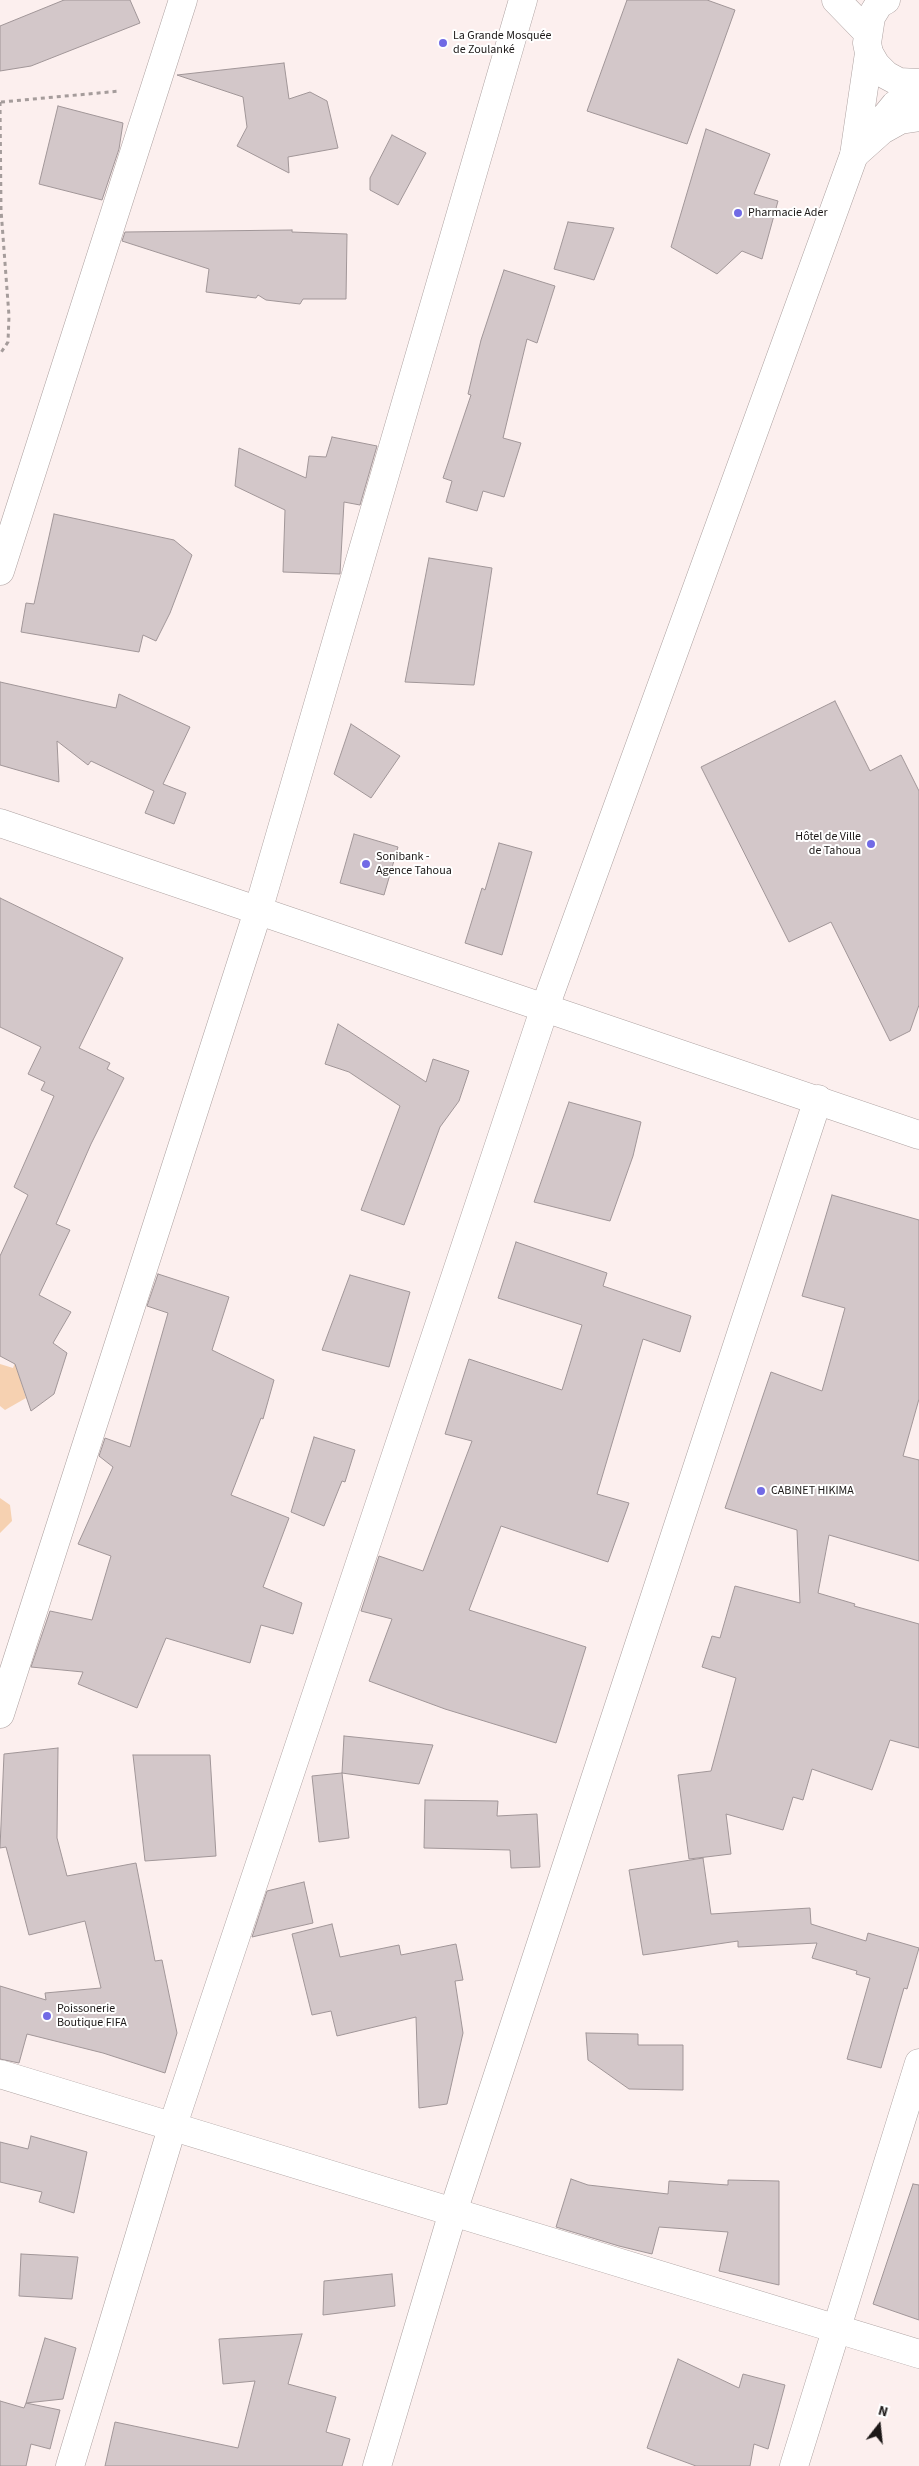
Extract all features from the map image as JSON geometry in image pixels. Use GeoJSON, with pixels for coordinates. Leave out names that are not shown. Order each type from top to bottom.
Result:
{"type":"FeatureCollection","features":[{"type":"Feature","properties":{"kind":"street"},"geometry":{"type":"LineString","coordinates":[[0,571],[183,0]]}},
{"type":"Feature","properties":{"kind":"street"},"geometry":{"type":"LineString","coordinates":[[0,1714],[258,911],[522,0]]}},
{"type":"Feature","properties":{"kind":"street"},"geometry":{"type":"LineString","coordinates":[[836,0],[868,42],[876,65],[886,75],[900,82],[919,83]]}},
{"type":"Feature","properties":{"kind":"street"},"geometry":{"type":"LineString","coordinates":[[70,2466],[172,2128],[546,1007],[854,155],[871,18],[880,4],[886,0]]}},
{"type":"Feature","properties":{"kind":"street"},"geometry":{"type":"LineString","coordinates":[[854,155],[895,104],[919,87]]}},
{"type":"Feature","properties":{"kind":"street"},"geometry":{"type":"LineString","coordinates":[[854,155],[882,130],[900,120],[919,117]]}},
{"type":"Feature","properties":{"kind":"street"},"geometry":{"type":"LineString","coordinates":[[0,823],[818,1099],[919,1135]]}},
{"type":"Feature","properties":{"kind":"street"},"geometry":{"type":"LineString","coordinates":[[377,2466],[454,2212],[818,1099]]}},
{"type":"Feature","properties":{"kind":"street"},"geometry":{"type":"LineString","coordinates":[[794,2466],[919,2062]]}},
{"type":"Feature","properties":{"kind":"street"},"geometry":{"type":"LineString","coordinates":[[0,2074],[172,2128],[919,2354]]}},
{"type":"Feature","properties":{"kind":"path"},"geometry":{"type":"LineString","coordinates":[[0,354],[8,342],[9,316],[1,210],[0,102],[154,87]]}},
{"type":"Feature","properties":{"kind":"shaded area"},"geometry":{"type":"Polygon","coordinates":[[[15,1363],[26,1398],[5,1410],[0,1406],[0,1364],[13,1368],[15,1363]]]}},
{"type":"Feature","properties":{"kind":"shaded area"},"geometry":{"type":"Polygon","coordinates":[[[0,1498],[10,1505],[12,1521],[0,1533],[0,1498]]]}},
{"type":"Feature","properties":{"kind":"building"},"geometry":{"type":"Polygon","coordinates":[[[64,0],[130,0],[140,23],[31,66],[0,71],[0,26],[64,0]]]}},
{"type":"Feature","properties":{"kind":"building"},"geometry":{"type":"Polygon","coordinates":[[[627,0],[707,0],[735,10],[687,144],[587,111],[627,0]]]}},
{"type":"Feature","properties":{"kind":"building"},"geometry":{"type":"Polygon","coordinates":[[[284,63],[289,99],[310,92],[327,101],[338,148],[288,157],[289,173],[237,146],[247,127],[243,97],[177,75],[284,63]]]}},
{"type":"Feature","properties":{"kind":"building"},"geometry":{"type":"Polygon","coordinates":[[[58,106],[123,123],[119,149],[102,200],[39,184],[58,106]]]}},
{"type":"Feature","properties":{"kind":"building"},"geometry":{"type":"Polygon","coordinates":[[[706,129],[770,154],[754,194],[778,201],[762,259],[742,251],[717,274],[671,247],[706,129]]]}},
{"type":"Feature","properties":{"kind":"building"},"geometry":{"type":"Polygon","coordinates":[[[392,135],[426,153],[398,205],[370,190],[370,178],[392,135]]]}},
{"type":"Feature","properties":{"kind":"building"},"geometry":{"type":"Polygon","coordinates":[[[568,222],[614,228],[594,280],[554,269],[568,222]]]}},
{"type":"Feature","properties":{"kind":"building"},"geometry":{"type":"Polygon","coordinates":[[[292,230],[292,232],[347,234],[346,299],[303,299],[300,304],[266,300],[258,295],[256,298],[206,292],[209,269],[122,241],[125,232],[292,230]]]}},
{"type":"Feature","properties":{"kind":"building"},"geometry":{"type":"Polygon","coordinates":[[[504,270],[555,286],[537,343],[527,339],[503,438],[521,443],[504,497],[483,491],[477,511],[446,502],[452,481],[443,478],[471,395],[468,394],[481,340],[504,270]]]}},
{"type":"Feature","properties":{"kind":"building"},"geometry":{"type":"Polygon","coordinates":[[[332,437],[377,446],[360,505],[344,502],[340,574],[283,572],[285,510],[235,486],[239,448],[306,478],[309,456],[326,457],[332,437]]]}},
{"type":"Feature","properties":{"kind":"building"},"geometry":{"type":"Polygon","coordinates":[[[54,514],[174,540],[192,555],[170,613],[156,641],[143,635],[139,652],[21,632],[26,603],[34,604],[54,514]]]}},
{"type":"Feature","properties":{"kind":"building"},"geometry":{"type":"Polygon","coordinates":[[[429,558],[492,568],[474,685],[405,682],[429,558]]]}},
{"type":"Feature","properties":{"kind":"building"},"geometry":{"type":"Polygon","coordinates":[[[0,682],[116,708],[119,694],[190,727],[163,784],[186,793],[174,824],[145,813],[154,791],[91,761],[88,765],[57,741],[59,782],[0,765],[0,682]]]}},
{"type":"Feature","properties":{"kind":"building"},"geometry":{"type":"Polygon","coordinates":[[[835,701],[870,771],[901,755],[919,791],[919,1005],[910,1031],[890,1041],[831,922],[789,942],[701,767],[835,701]]]}},
{"type":"Feature","properties":{"kind":"building"},"geometry":{"type":"Polygon","coordinates":[[[351,724],[400,756],[371,798],[334,774],[351,724]]]}},
{"type":"Feature","properties":{"kind":"building"},"geometry":{"type":"Polygon","coordinates":[[[354,834],[398,847],[384,895],[340,883],[354,834]]]}},
{"type":"Feature","properties":{"kind":"building"},"geometry":{"type":"Polygon","coordinates":[[[499,843],[532,852],[502,955],[465,943],[482,888],[485,890],[499,843]]]}},
{"type":"Feature","properties":{"kind":"building"},"geometry":{"type":"Polygon","coordinates":[[[0,898],[123,958],[79,1048],[110,1063],[107,1069],[124,1078],[91,1144],[56,1224],[70,1230],[39,1295],[71,1312],[53,1343],[67,1353],[54,1394],[31,1411],[15,1364],[0,1356],[0,1256],[28,1195],[14,1187],[54,1096],[41,1090],[45,1082],[28,1074],[41,1047],[0,1027],[0,898]]]}},
{"type":"Feature","properties":{"kind":"building"},"geometry":{"type":"Polygon","coordinates":[[[338,1024],[426,1082],[433,1059],[469,1071],[459,1101],[440,1127],[404,1225],[361,1210],[400,1106],[349,1072],[325,1064],[338,1024]]]}},
{"type":"Feature","properties":{"kind":"building"},"geometry":{"type":"Polygon","coordinates":[[[569,1102],[641,1122],[633,1156],[610,1221],[534,1202],[569,1102]]]}},
{"type":"Feature","properties":{"kind":"building"},"geometry":{"type":"Polygon","coordinates":[[[832,1195],[919,1220],[919,1399],[903,1456],[919,1460],[919,1561],[829,1535],[818,1593],[855,1604],[854,1606],[919,1624],[919,1748],[890,1740],[872,1790],[812,1769],[803,1800],[793,1797],[783,1830],[726,1814],[731,1854],[689,1859],[678,1775],[711,1771],[736,1678],[702,1667],[712,1636],[720,1638],[735,1586],[800,1603],[797,1530],[725,1508],[771,1372],[822,1391],[845,1308],[802,1296],[832,1195]]]}},
{"type":"Feature","properties":{"kind":"building"},"geometry":{"type":"Polygon","coordinates":[[[516,1242],[607,1273],[603,1286],[691,1316],[680,1352],[643,1339],[597,1494],[629,1503],[608,1562],[501,1526],[469,1610],[586,1647],[556,1743],[445,1709],[369,1681],[392,1619],[361,1611],[379,1556],[423,1571],[472,1441],[445,1434],[469,1359],[562,1390],[582,1325],[498,1298],[516,1242]]]}},
{"type":"Feature","properties":{"kind":"building"},"geometry":{"type":"Polygon","coordinates":[[[158,1274],[229,1297],[212,1350],[274,1380],[263,1419],[261,1418],[231,1495],[289,1518],[263,1587],[302,1603],[293,1634],[261,1625],[250,1663],[166,1638],[137,1708],[78,1684],[83,1672],[31,1667],[50,1611],[92,1620],[111,1556],[78,1544],[113,1467],[99,1456],[105,1438],[130,1447],[168,1313],[147,1306],[158,1274]]]}},
{"type":"Feature","properties":{"kind":"building"},"geometry":{"type":"Polygon","coordinates":[[[350,1275],[410,1292],[389,1367],[322,1350],[350,1275]]]}},
{"type":"Feature","properties":{"kind":"building"},"geometry":{"type":"Polygon","coordinates":[[[314,1437],[355,1450],[345,1482],[342,1481],[324,1526],[291,1512],[314,1437]]]}},
{"type":"Feature","properties":{"kind":"building"},"geometry":{"type":"Polygon","coordinates":[[[344,1736],[433,1745],[419,1784],[342,1773],[344,1736]]]}},
{"type":"Feature","properties":{"kind":"building"},"geometry":{"type":"Polygon","coordinates":[[[58,1748],[57,1838],[67,1876],[136,1863],[155,1961],[162,1960],[177,2033],[165,2073],[103,2053],[27,2034],[19,2063],[0,2059],[0,1986],[46,2000],[45,1993],[101,1988],[85,1921],[29,1935],[6,1847],[0,1848],[4,1754],[58,1748]]]}},
{"type":"Feature","properties":{"kind":"building"},"geometry":{"type":"Polygon","coordinates":[[[133,1755],[210,1755],[216,1856],[145,1861],[133,1755]]]}},
{"type":"Feature","properties":{"kind":"building"},"geometry":{"type":"Polygon","coordinates":[[[342,1773],[349,1838],[319,1842],[312,1776],[342,1773]]]}},
{"type":"Feature","properties":{"kind":"building"},"geometry":{"type":"Polygon","coordinates":[[[425,1800],[498,1801],[497,1816],[537,1814],[540,1867],[511,1868],[510,1850],[424,1848],[425,1800]]]}},
{"type":"Feature","properties":{"kind":"building"},"geometry":{"type":"Polygon","coordinates":[[[703,1858],[711,1914],[810,1908],[811,1924],[866,1941],[868,1933],[919,1948],[907,1989],[904,1988],[881,2068],[847,2059],[870,1978],[856,1974],[857,1971],[812,1958],[817,1943],[738,1947],[738,1941],[643,1955],[629,1870],[703,1858]]]}},
{"type":"Feature","properties":{"kind":"building"},"geometry":{"type":"Polygon","coordinates":[[[304,1882],[313,1923],[252,1937],[267,1891],[304,1882]]]}},
{"type":"Feature","properties":{"kind":"building"},"geometry":{"type":"Polygon","coordinates":[[[332,1924],[340,1957],[399,1945],[401,1955],[456,1944],[463,1980],[455,1981],[463,2033],[447,2104],[419,2108],[416,2017],[337,2036],[331,2011],[312,2015],[292,1934],[332,1924]]]}},
{"type":"Feature","properties":{"kind":"building"},"geometry":{"type":"Polygon","coordinates":[[[586,2033],[638,2034],[638,2045],[683,2045],[683,2090],[629,2089],[588,2060],[586,2033]]]}},
{"type":"Feature","properties":{"kind":"building"},"geometry":{"type":"Polygon","coordinates":[[[31,2136],[87,2152],[74,2213],[39,2202],[42,2192],[0,2182],[0,2142],[28,2149],[31,2136]]]}},
{"type":"Feature","properties":{"kind":"building"},"geometry":{"type":"Polygon","coordinates":[[[571,2179],[588,2185],[668,2194],[669,2181],[728,2185],[728,2180],[779,2181],[779,2285],[719,2271],[728,2232],[659,2227],[652,2254],[556,2227],[571,2179]]]}},
{"type":"Feature","properties":{"kind":"building"},"geometry":{"type":"Polygon","coordinates":[[[913,2184],[919,2185],[919,2320],[873,2304],[913,2184]]]}},
{"type":"Feature","properties":{"kind":"building"},"geometry":{"type":"Polygon","coordinates":[[[21,2254],[78,2257],[72,2299],[19,2296],[21,2254]]]}},
{"type":"Feature","properties":{"kind":"building"},"geometry":{"type":"Polygon","coordinates":[[[392,2274],[395,2306],[323,2315],[324,2281],[392,2274]]]}},
{"type":"Feature","properties":{"kind":"building"},"geometry":{"type":"Polygon","coordinates":[[[302,2334],[288,2384],[336,2397],[326,2432],[350,2439],[342,2466],[105,2466],[115,2422],[238,2448],[255,2381],[223,2384],[219,2339],[302,2334]]]}},
{"type":"Feature","properties":{"kind":"building"},"geometry":{"type":"Polygon","coordinates":[[[45,2338],[76,2348],[63,2399],[26,2403],[45,2338]]]}},
{"type":"Feature","properties":{"kind":"building"},"geometry":{"type":"Polygon","coordinates":[[[678,2359],[739,2388],[743,2374],[785,2385],[768,2449],[754,2444],[750,2466],[696,2466],[647,2448],[678,2359]]]}},
{"type":"Feature","properties":{"kind":"building"},"geometry":{"type":"Polygon","coordinates":[[[0,2401],[24,2408],[26,2403],[60,2410],[50,2449],[31,2444],[26,2466],[0,2466],[0,2401]]]}},
{"type":"Feature","properties":{"kind":"place","name":"La Grande Mosquée de Zoulanké"},"geometry":{"type":"Point","coordinates":[443,43]}},
{"type":"Feature","properties":{"kind":"place","name":"Pharmacie Ader"},"geometry":{"type":"Point","coordinates":[738,213]}},
{"type":"Feature","properties":{"kind":"place","name":"Hôtel de Ville de Tahoua"},"geometry":{"type":"Point","coordinates":[871,844]}},
{"type":"Feature","properties":{"kind":"place","name":"Sonibank - Agence Tahoua"},"geometry":{"type":"Point","coordinates":[366,864]}},
{"type":"Feature","properties":{"kind":"place","name":"CABINET HIKIMA"},"geometry":{"type":"Point","coordinates":[761,1491]}},
{"type":"Feature","properties":{"kind":"place","name":"Poissonerie Boutique FIFA"},"geometry":{"type":"Point","coordinates":[47,2016]}}]}
